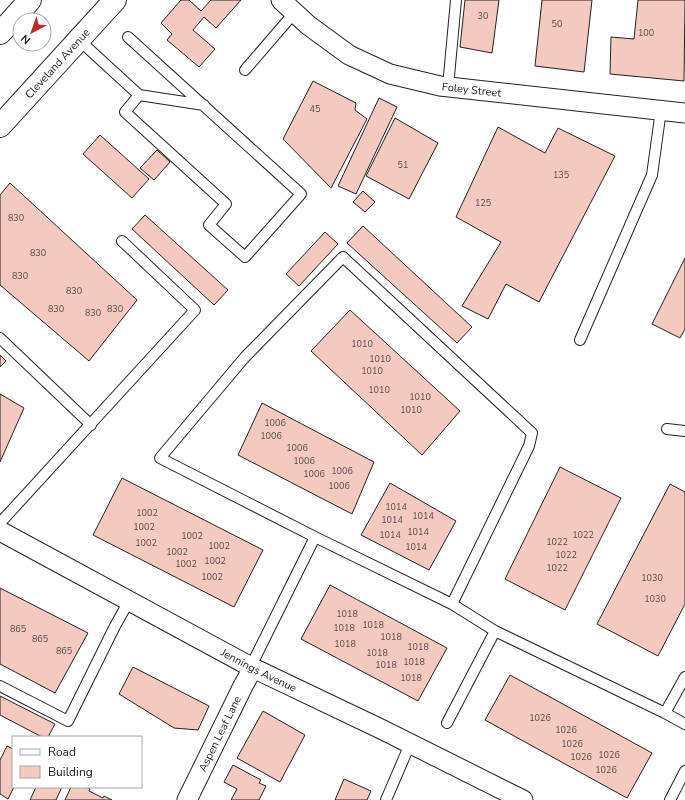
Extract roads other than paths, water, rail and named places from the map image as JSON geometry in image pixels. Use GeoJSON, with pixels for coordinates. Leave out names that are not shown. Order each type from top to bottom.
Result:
{"type":"FeatureCollection","features":[{"type":"Feature","properties":{"kind":"main road"},"geometry":{"type":"LineString","coordinates":[[0,33],[30,0]]}},
{"type":"Feature","properties":{"kind":"main road","name":"Cleveland Avenue"},"geometry":{"type":"LineString","coordinates":[[0,126],[115,0]]}},
{"type":"Feature","properties":{"kind":"street","name":"Foley Street"},"geometry":{"type":"LineString","coordinates":[[288,6],[308,25],[349,55],[390,74],[448,87],[685,113]]}},
{"type":"Feature","properties":{"kind":"street","name":"Jennings Avenue"},"geometry":{"type":"LineString","coordinates":[[0,530],[252,667],[523,800]]}},
{"type":"Feature","properties":{"kind":"street","name":"Aspen Leaf Lane"},"geometry":{"type":"LineString","coordinates":[[187,800],[252,667]]}},
{"type":"Feature","properties":{"kind":"lane"},"geometry":{"type":"LineString","coordinates":[[448,87],[456,0]]}},
{"type":"Feature","properties":{"kind":"lane"},"geometry":{"type":"LineString","coordinates":[[244,70],[288,6]]}},
{"type":"Feature","properties":{"kind":"lane"},"geometry":{"type":"LineString","coordinates":[[128,37],[301,194],[245,257],[209,225],[226,204],[125,112],[140,95]]}},
{"type":"Feature","properties":{"kind":"lane"},"geometry":{"type":"LineString","coordinates":[[79,40],[140,95],[204,105]]}},
{"type":"Feature","properties":{"kind":"lane"},"geometry":{"type":"LineString","coordinates":[[580,340],[652,175],[661,110]]}},
{"type":"Feature","properties":{"kind":"lane"},"geometry":{"type":"LineString","coordinates":[[0,523],[195,310],[122,241]]}},
{"type":"Feature","properties":{"kind":"lane"},"geometry":{"type":"LineString","coordinates":[[452,604],[530,446],[532,433],[343,257],[245,357],[160,458],[315,537],[452,604],[495,631],[685,724]]}},
{"type":"Feature","properties":{"kind":"lane"},"geometry":{"type":"LineString","coordinates":[[0,338],[91,425]]}},
{"type":"Feature","properties":{"kind":"lane"},"geometry":{"type":"LineString","coordinates":[[667,429],[685,431]]}},
{"type":"Feature","properties":{"kind":"lane"},"geometry":{"type":"LineString","coordinates":[[252,667],[315,537]]}},
{"type":"Feature","properties":{"kind":"lane"},"geometry":{"type":"LineString","coordinates":[[0,686],[68,720],[129,601]]}},
{"type":"Feature","properties":{"kind":"lane"},"geometry":{"type":"LineString","coordinates":[[447,723],[495,631]]}},
{"type":"Feature","properties":{"kind":"lane"},"geometry":{"type":"LineString","coordinates":[[665,713],[685,677]]}},
{"type":"Feature","properties":{"kind":"lane"},"geometry":{"type":"LineString","coordinates":[[386,800],[410,744]]}},
{"type":"Feature","properties":{"kind":"lane"},"geometry":{"type":"LineString","coordinates":[[670,800],[685,771]]}}]}
